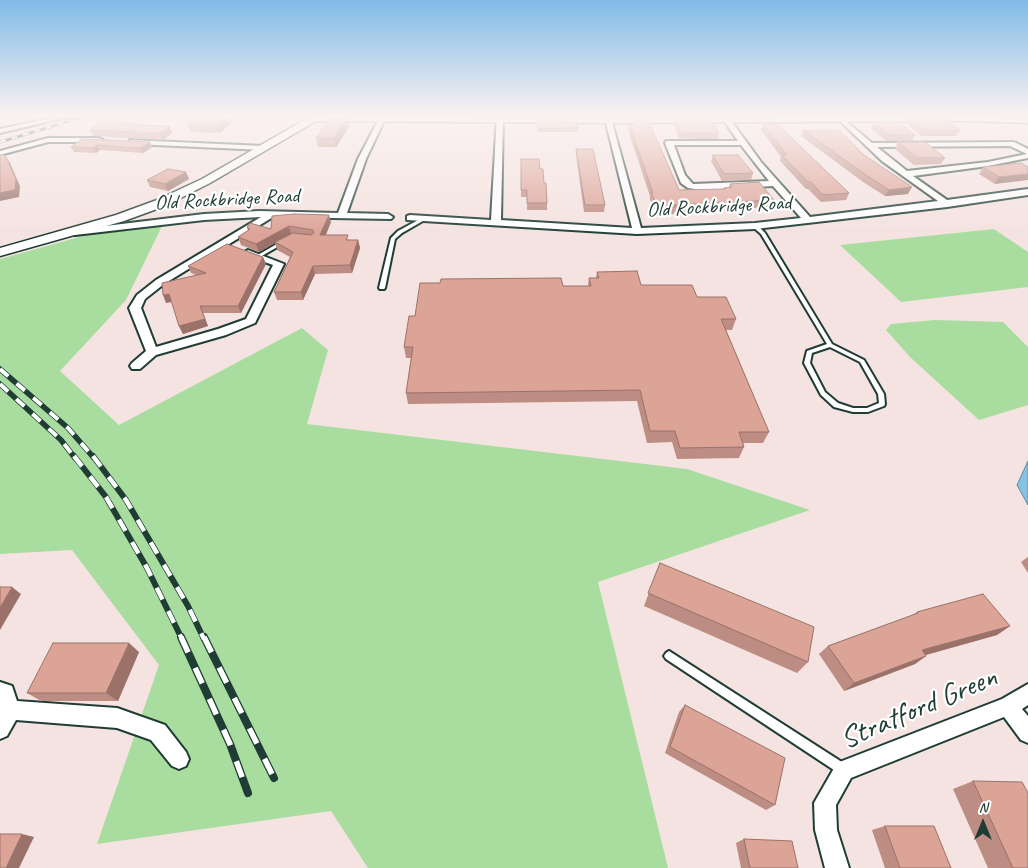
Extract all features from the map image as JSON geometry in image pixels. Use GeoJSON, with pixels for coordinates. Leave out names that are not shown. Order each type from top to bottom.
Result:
{"type":"FeatureCollection","features":[{"type":"Feature","properties":{"kind":"street"},"geometry":{"type":"LineString","coordinates":[[0,252],[120,218],[161,203],[206,181],[251,156]]}},
{"type":"Feature","properties":{"kind":"street"},"geometry":{"type":"LineString","coordinates":[[342,215],[364,156]]}},
{"type":"Feature","properties":{"kind":"street"},"geometry":{"type":"LineString","coordinates":[[496,222],[499,156]]}},
{"type":"Feature","properties":{"kind":"street"},"geometry":{"type":"LineString","coordinates":[[618,156],[637,231]]}},
{"type":"Feature","properties":{"kind":"street"},"geometry":{"type":"LineString","coordinates":[[674,156],[684,182],[691,186],[702,187],[775,182]]}},
{"type":"Feature","properties":{"kind":"street"},"geometry":{"type":"LineString","coordinates":[[754,156],[808,220]]}},
{"type":"Feature","properties":{"kind":"street"},"geometry":{"type":"LineString","coordinates":[[882,156],[948,204]]}},
{"type":"Feature","properties":{"kind":"street"},"geometry":{"type":"LineString","coordinates":[[907,174],[997,163],[1028,156]]}},
{"type":"Feature","properties":{"kind":"street","name":"Old Rockbridge Road"},"geometry":{"type":"LineString","coordinates":[[410,218],[637,231],[755,226],[948,204],[1028,192]]}},
{"type":"Feature","properties":{"kind":"street"},"geometry":{"type":"LineString","coordinates":[[152,352],[136,308],[141,297],[160,282],[273,214]]}},
{"type":"Feature","properties":{"kind":"street","name":"Old Rockbridge Road"},"geometry":{"type":"LineString","coordinates":[[70,232],[204,217],[273,214],[388,217]]}},
{"type":"Feature","properties":{"kind":"street"},"geometry":{"type":"LineString","coordinates":[[136,366],[152,352],[222,332],[250,321],[279,264],[224,243]]}},
{"type":"Feature","properties":{"kind":"street"},"geometry":{"type":"LineString","coordinates":[[0,692],[5,693],[11,710],[0,729]]}},
{"type":"Feature","properties":{"kind":"street","name":"Stratford Green"},"geometry":{"type":"LineString","coordinates":[[837,868],[826,830],[825,803],[844,770],[1008,706],[1028,694]]}},
{"type":"Feature","properties":{"kind":"street"},"geometry":{"type":"LineString","coordinates":[[1008,706],[1028,733]]}},
{"type":"Feature","properties":{"kind":"street"},"geometry":{"type":"LineString","coordinates":[[11,710],[117,718],[158,732],[179,759]]}},
{"type":"Feature","properties":{"kind":"lane"},"geometry":{"type":"LineString","coordinates":[[382,288],[393,238],[400,232],[426,218]]}},
{"type":"Feature","properties":{"kind":"lane"},"geometry":{"type":"LineString","coordinates":[[755,226],[763,233],[830,345],[862,361],[882,394],[882,404],[868,410],[853,410],[836,405],[822,393],[806,363],[809,352],[830,345]]}},
{"type":"Feature","properties":{"kind":"lane"},"geometry":{"type":"LineString","coordinates":[[258,256],[288,239]]}},
{"type":"Feature","properties":{"kind":"lane"},"geometry":{"type":"LineString","coordinates":[[669,656],[844,770]]}},
{"type":"Feature","properties":{"kind":"green space"},"geometry":{"type":"Polygon","coordinates":[[[163,224],[126,300],[60,371],[119,425],[302,328],[328,350],[307,424],[687,469],[810,510],[598,582],[668,868],[368,868],[331,811],[97,844],[159,665],[72,550],[0,554],[0,259],[83,236],[163,224]]]}},
{"type":"Feature","properties":{"kind":"green space"},"geometry":{"type":"Polygon","coordinates":[[[994,229],[1028,252],[1028,287],[901,302],[840,245],[994,229]]]}},
{"type":"Feature","properties":{"kind":"green space"},"geometry":{"type":"Polygon","coordinates":[[[935,320],[1003,322],[1028,347],[1028,405],[979,420],[910,357],[886,330],[891,324],[935,320]]]}},
{"type":"Feature","properties":{"kind":"water"},"geometry":{"type":"Polygon","coordinates":[[[1028,461],[1028,505],[1017,485],[1028,461]]]}},
{"type":"Feature","properties":{"kind":"building"},"geometry":{"type":"Polygon","coordinates":[[[0,156],[5,156],[16,179],[15,190],[0,193],[0,156]]]}},
{"type":"Feature","properties":{"kind":"building"},"geometry":{"type":"Polygon","coordinates":[[[577,156],[594,156],[605,205],[585,205],[577,156]]]}},
{"type":"Feature","properties":{"kind":"building"},"geometry":{"type":"Polygon","coordinates":[[[640,156],[664,156],[679,190],[725,189],[732,187],[730,184],[759,182],[774,200],[674,205],[676,207],[659,208],[651,193],[653,193],[640,156]]]}},
{"type":"Feature","properties":{"kind":"building"},"geometry":{"type":"Polygon","coordinates":[[[713,156],[738,156],[753,173],[724,174],[713,156]]]}},
{"type":"Feature","properties":{"kind":"building"},"geometry":{"type":"Polygon","coordinates":[[[782,156],[810,156],[849,193],[823,195],[811,182],[808,182],[782,156]]]}},
{"type":"Feature","properties":{"kind":"building"},"geometry":{"type":"Polygon","coordinates":[[[839,156],[865,156],[912,187],[889,190],[839,156]]]}},
{"type":"Feature","properties":{"kind":"building"},"geometry":{"type":"Polygon","coordinates":[[[914,156],[942,156],[945,158],[917,158],[914,156]]]}},
{"type":"Feature","properties":{"kind":"building"},"geometry":{"type":"Polygon","coordinates":[[[521,159],[539,159],[540,169],[543,169],[544,183],[546,183],[547,203],[527,203],[527,190],[521,190],[521,159]]]}},
{"type":"Feature","properties":{"kind":"building"},"geometry":{"type":"Polygon","coordinates":[[[1021,163],[1028,167],[1028,174],[999,177],[983,167],[1021,163]]]}},
{"type":"Feature","properties":{"kind":"building"},"geometry":{"type":"Polygon","coordinates":[[[168,169],[186,172],[165,184],[147,180],[168,169]]]}},
{"type":"Feature","properties":{"kind":"building"},"geometry":{"type":"Polygon","coordinates":[[[294,214],[329,215],[320,235],[348,235],[346,240],[358,240],[350,265],[313,266],[301,292],[274,292],[293,252],[275,242],[293,233],[311,235],[314,233],[313,230],[289,226],[256,244],[238,237],[250,229],[247,227],[250,223],[271,229],[272,216],[294,214]]]}},
{"type":"Feature","properties":{"kind":"building"},"geometry":{"type":"Polygon","coordinates":[[[227,244],[263,257],[238,306],[200,306],[205,319],[179,326],[169,294],[163,295],[162,283],[206,273],[188,266],[227,244]]]}},
{"type":"Feature","properties":{"kind":"building"},"geometry":{"type":"Polygon","coordinates":[[[637,271],[641,285],[692,285],[697,297],[726,297],[736,319],[721,319],[769,432],[739,432],[744,447],[680,448],[675,431],[650,431],[640,390],[406,393],[413,347],[404,347],[409,316],[415,316],[420,283],[440,283],[441,279],[561,278],[563,286],[591,286],[589,278],[599,278],[597,272],[637,271]]]}},
{"type":"Feature","properties":{"kind":"building"},"geometry":{"type":"Polygon","coordinates":[[[660,563],[814,627],[808,662],[648,593],[660,563]]]}},
{"type":"Feature","properties":{"kind":"building"},"geometry":{"type":"Polygon","coordinates":[[[0,587],[12,587],[0,608],[0,587]]]}},
{"type":"Feature","properties":{"kind":"building"},"geometry":{"type":"Polygon","coordinates":[[[983,594],[1010,626],[922,650],[926,656],[854,683],[828,646],[917,612],[983,594]]]}},
{"type":"Feature","properties":{"kind":"building"},"geometry":{"type":"Polygon","coordinates":[[[53,643],[129,643],[106,693],[27,693],[53,643]]]}},
{"type":"Feature","properties":{"kind":"building"},"geometry":{"type":"Polygon","coordinates":[[[685,705],[785,758],[775,805],[670,747],[685,705]]]}},
{"type":"Feature","properties":{"kind":"building"},"geometry":{"type":"Polygon","coordinates":[[[973,781],[1022,782],[1028,793],[1028,868],[1013,868],[973,781]]]}},
{"type":"Feature","properties":{"kind":"building"},"geometry":{"type":"Polygon","coordinates":[[[885,826],[934,826],[951,868],[900,868],[885,826]]]}},
{"type":"Feature","properties":{"kind":"building"},"geometry":{"type":"Polygon","coordinates":[[[0,834],[22,834],[6,868],[0,868],[0,834]]]}},
{"type":"Feature","properties":{"kind":"building"},"geometry":{"type":"Polygon","coordinates":[[[744,839],[792,841],[798,868],[750,868],[744,839]]]}},
{"type":"Feature","properties":{"kind":"railway"},"geometry":{"type":"LineString","coordinates":[[0,369],[68,428],[94,458]]}},
{"type":"Feature","properties":{"kind":"railway"},"geometry":{"type":"LineString","coordinates":[[0,384],[61,440],[75,458]]}},
{"type":"Feature","properties":{"kind":"railway"},"geometry":{"type":"LineString","coordinates":[[74,456],[106,497],[147,568],[182,639]]}},
{"type":"Feature","properties":{"kind":"railway"},"geometry":{"type":"LineString","coordinates":[[93,456],[126,500],[188,606],[204,639]]}},
{"type":"Feature","properties":{"kind":"railway"},"geometry":{"type":"LineString","coordinates":[[181,637],[230,744],[248,793]]}},
{"type":"Feature","properties":{"kind":"railway"},"geometry":{"type":"LineString","coordinates":[[204,637],[274,778]]}}]}
